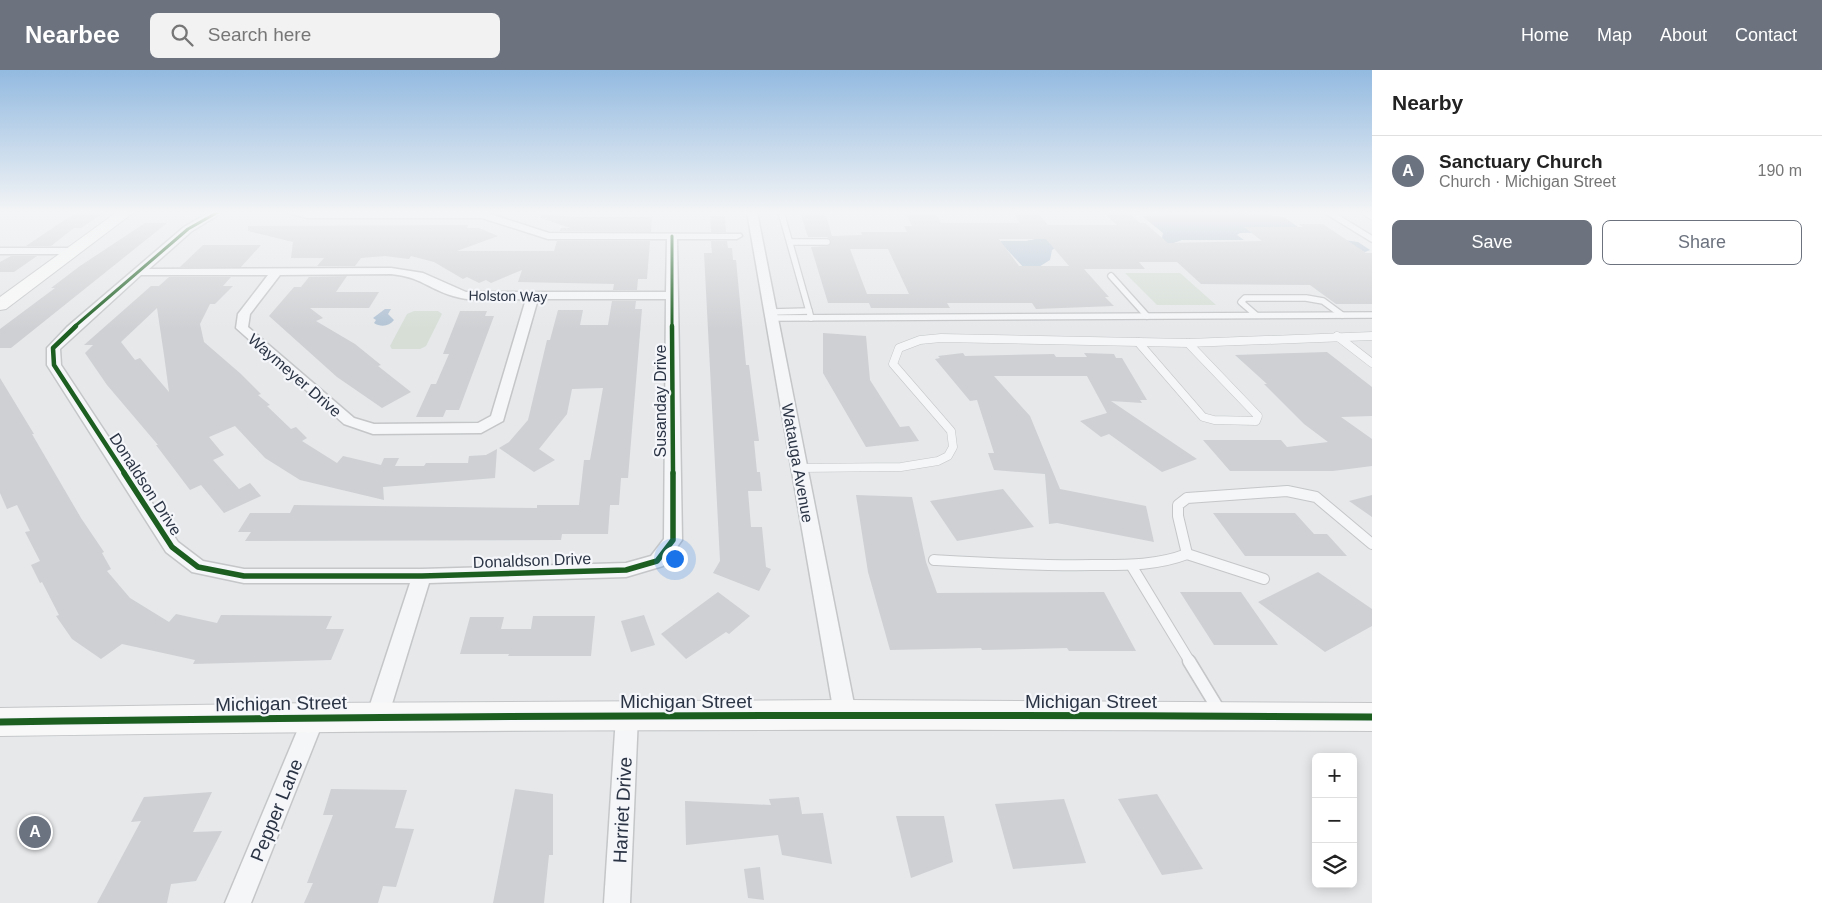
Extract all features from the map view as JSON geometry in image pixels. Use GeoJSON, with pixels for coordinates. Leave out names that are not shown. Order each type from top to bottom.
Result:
{"type":"FeatureCollection","features":[{"type":"Feature","properties":{"kind":"street"},"geometry":{"type":"LineString","coordinates":[[0,251],[74,251]]}},
{"type":"Feature","properties":{"kind":"street"},"geometry":{"type":"LineString","coordinates":[[0,305],[74,251]]}},
{"type":"Feature","properties":{"kind":"street","name":"Donaldson Drive"},"geometry":{"type":"LineString","coordinates":[[164,251],[53,348],[54,366],[172,547],[198,567],[244,576],[422,576],[626,570],[657,561]]}},
{"type":"Feature","properties":{"kind":"street","name":"Susanday Drive"},"geometry":{"type":"LineString","coordinates":[[657,561],[673,540],[672,251]]}},
{"type":"Feature","properties":{"kind":"street","name":"Watauga Avenue"},"geometry":{"type":"LineString","coordinates":[[759,251],[845,714]]}},
{"type":"Feature","properties":{"kind":"street","name":"Holston Way"},"geometry":{"type":"LineString","coordinates":[[140,272],[278,270],[410,272],[425,278],[449,293],[466,296],[672,295]]}},
{"type":"Feature","properties":{"kind":"street","name":"Waymeyer Drive"},"geometry":{"type":"LineString","coordinates":[[278,270],[244,314],[242,328],[349,422],[373,429],[481,428],[498,418],[533,297]]}},
{"type":"Feature","properties":{"kind":"street"},"geometry":{"type":"LineString","coordinates":[[377,717],[422,576]]}},
{"type":"Feature","properties":{"kind":"street","name":"Michigan Street"},"geometry":{"type":"LineString","coordinates":[[0,722],[314,717],[845,714],[1224,718],[1372,717]]}},
{"type":"Feature","properties":{"kind":"street","name":"Harriet Drive"},"geometry":{"type":"LineString","coordinates":[[617,903],[627,716]]}},
{"type":"Feature","properties":{"kind":"street","name":"Pepper Lane"},"geometry":{"type":"LineString","coordinates":[[238,903],[314,717]]}},
{"type":"Feature","properties":{"kind":"lane"},"geometry":{"type":"LineString","coordinates":[[792,251],[810,314]]}},
{"type":"Feature","properties":{"kind":"lane"},"geometry":{"type":"LineString","coordinates":[[1110,276],[1148,316]]}},
{"type":"Feature","properties":{"kind":"lane"},"geometry":{"type":"LineString","coordinates":[[1256,315],[1242,302],[1245,298],[1306,298],[1323,301],[1342,315]]}},
{"type":"Feature","properties":{"kind":"lane"},"geometry":{"type":"LineString","coordinates":[[771,315],[1372,315]]}},
{"type":"Feature","properties":{"kind":"lane"},"geometry":{"type":"LineString","coordinates":[[1337,336],[1372,363]]}},
{"type":"Feature","properties":{"kind":"lane"},"geometry":{"type":"LineString","coordinates":[[799,468],[908,467],[934,464],[948,457],[954,444],[951,431],[894,364],[899,348],[920,340],[941,338],[1188,343],[1372,336]]}},
{"type":"Feature","properties":{"kind":"lane"},"geometry":{"type":"LineString","coordinates":[[1138,342],[1204,417],[1214,420],[1256,422],[1258,416],[1188,343]]}},
{"type":"Feature","properties":{"kind":"lane"},"geometry":{"type":"LineString","coordinates":[[1187,554],[1178,516],[1178,505],[1187,498],[1287,491],[1316,497],[1372,544]]}},
{"type":"Feature","properties":{"kind":"lane"},"geometry":{"type":"LineString","coordinates":[[934,560],[1019,564],[1131,565],[1174,560],[1187,554],[1264,579]]}},
{"type":"Feature","properties":{"kind":"lane"},"geometry":{"type":"LineString","coordinates":[[1131,565],[1224,718]]}},
{"type":"Feature","properties":{"kind":"shaded area"},"geometry":{"type":"Polygon","coordinates":[[[1125,273],[1180,273],[1216,305],[1157,305],[1125,273]]]}},
{"type":"Feature","properties":{"kind":"shaded area"},"geometry":{"type":"Polygon","coordinates":[[[414,311],[438,311],[442,314],[426,346],[420,349],[392,349],[390,346],[407,314],[414,311]]]}},
{"type":"Feature","properties":{"kind":"water"},"geometry":{"type":"Polygon","coordinates":[[[1008,251],[1052,251],[1050,260],[1037,268],[1027,271],[1008,251]]]}},
{"type":"Feature","properties":{"kind":"water"},"geometry":{"type":"Polygon","coordinates":[[[385,309],[391,309],[388,314],[394,320],[384,326],[374,323],[376,320],[373,318],[385,309]]]}},
{"type":"Feature","properties":{"kind":"building"},"geometry":{"type":"Polygon","coordinates":[[[103,251],[132,251],[11,348],[0,348],[0,329],[55,288],[51,288],[103,251]]]}},
{"type":"Feature","properties":{"kind":"building"},"geometry":{"type":"Polygon","coordinates":[[[197,251],[256,251],[241,267],[180,267],[197,251]]]}},
{"type":"Feature","properties":{"kind":"building"},"geometry":{"type":"Polygon","coordinates":[[[292,251],[649,251],[647,279],[638,279],[637,290],[613,290],[614,284],[518,282],[522,270],[491,283],[486,280],[479,283],[467,277],[463,279],[434,262],[411,256],[409,259],[385,256],[361,258],[355,266],[317,266],[324,258],[291,258],[292,251]]]}},
{"type":"Feature","properties":{"kind":"building"},"geometry":{"type":"Polygon","coordinates":[[[712,251],[732,251],[733,260],[736,260],[746,365],[749,365],[759,441],[754,441],[757,472],[760,472],[762,491],[748,491],[751,527],[762,527],[766,567],[771,569],[759,591],[713,573],[720,561],[704,253],[712,253],[712,251]]]}},
{"type":"Feature","properties":{"kind":"building"},"geometry":{"type":"Polygon","coordinates":[[[812,251],[851,251],[867,294],[909,294],[889,251],[1008,251],[1019,266],[1069,266],[1056,251],[1363,251],[1372,253],[1372,304],[1336,304],[1310,285],[1201,284],[1177,262],[1139,262],[1145,269],[1084,269],[1109,297],[1105,297],[1114,306],[1036,309],[1032,303],[947,303],[950,308],[871,308],[869,303],[828,303],[812,251]]]}},
{"type":"Feature","properties":{"kind":"building"},"geometry":{"type":"Polygon","coordinates":[[[11,256],[37,256],[14,272],[0,272],[0,262],[11,256]]]}},
{"type":"Feature","properties":{"kind":"building"},"geometry":{"type":"Polygon","coordinates":[[[347,276],[336,292],[379,292],[369,308],[310,308],[323,318],[316,321],[355,344],[381,365],[378,366],[411,392],[382,408],[337,377],[269,316],[294,287],[301,287],[309,277],[347,276]]]}},
{"type":"Feature","properties":{"kind":"building"},"geometry":{"type":"Polygon","coordinates":[[[169,277],[231,277],[223,286],[233,286],[215,304],[210,304],[200,324],[204,342],[261,394],[258,395],[270,405],[267,406],[291,429],[296,427],[307,438],[302,441],[337,463],[343,456],[381,465],[384,458],[399,458],[395,466],[424,466],[426,463],[468,463],[469,456],[486,455],[497,449],[495,478],[383,487],[384,500],[300,480],[265,458],[235,426],[209,437],[224,455],[213,460],[239,489],[250,483],[261,496],[224,513],[201,485],[190,490],[156,445],[158,445],[107,385],[85,353],[93,345],[84,345],[151,286],[159,286],[169,277]],[[157,308],[121,342],[135,360],[140,358],[169,392],[157,308]]]}},
{"type":"Feature","properties":{"kind":"building"},"geometry":{"type":"Polygon","coordinates":[[[612,301],[636,301],[635,309],[642,309],[628,478],[621,478],[619,505],[610,505],[608,534],[562,534],[561,540],[245,541],[251,532],[238,532],[250,513],[290,513],[294,505],[537,508],[537,505],[579,505],[584,460],[590,460],[603,388],[572,389],[567,414],[539,449],[555,460],[534,472],[499,448],[509,442],[528,420],[547,340],[550,340],[558,310],[583,310],[580,325],[608,325],[612,301]]]}},
{"type":"Feature","properties":{"kind":"building"},"geometry":{"type":"Polygon","coordinates":[[[460,311],[487,311],[485,316],[494,316],[459,410],[446,410],[443,417],[416,417],[431,384],[436,384],[449,354],[443,354],[460,311]]]}},
{"type":"Feature","properties":{"kind":"building"},"geometry":{"type":"Polygon","coordinates":[[[823,333],[866,336],[870,380],[900,427],[909,426],[919,441],[866,447],[823,373],[823,333]]]}},
{"type":"Feature","properties":{"kind":"building"},"geometry":{"type":"Polygon","coordinates":[[[1327,352],[1372,387],[1372,416],[1341,417],[1372,439],[1372,466],[1333,471],[1230,471],[1203,440],[1281,440],[1287,447],[1328,442],[1304,424],[1264,384],[1267,384],[1235,355],[1327,352]]]}},
{"type":"Feature","properties":{"kind":"building"},"geometry":{"type":"Polygon","coordinates":[[[963,353],[965,356],[1054,354],[1056,357],[1087,357],[1084,353],[1114,354],[1116,358],[1122,358],[1147,400],[1140,400],[1142,403],[1111,401],[1197,459],[1162,472],[1109,434],[1101,437],[1080,421],[1107,413],[1087,376],[994,376],[1030,416],[1060,489],[1146,506],[1154,542],[1057,523],[1049,524],[1045,474],[994,470],[988,453],[994,453],[977,400],[970,401],[935,359],[940,358],[938,356],[963,353]]]}},
{"type":"Feature","properties":{"kind":"building"},"geometry":{"type":"Polygon","coordinates":[[[0,378],[81,518],[104,552],[102,553],[111,569],[107,571],[130,598],[169,622],[176,614],[217,623],[221,615],[332,616],[326,629],[344,629],[331,660],[193,664],[195,660],[122,644],[101,659],[72,639],[56,616],[59,615],[31,565],[40,561],[25,532],[30,531],[17,505],[7,509],[0,493],[0,378]]]}},
{"type":"Feature","properties":{"kind":"building"},"geometry":{"type":"Polygon","coordinates":[[[1003,489],[1034,527],[957,541],[930,501],[1003,489]]]}},
{"type":"Feature","properties":{"kind":"building"},"geometry":{"type":"Polygon","coordinates":[[[856,495],[912,497],[926,562],[937,593],[1104,592],[1136,651],[1069,651],[1067,648],[890,650],[868,572],[856,495]]]}},
{"type":"Feature","properties":{"kind":"building"},"geometry":{"type":"Polygon","coordinates":[[[1372,495],[1372,517],[1349,501],[1372,495]]]}},
{"type":"Feature","properties":{"kind":"building"},"geometry":{"type":"Polygon","coordinates":[[[1213,513],[1295,513],[1314,534],[1327,534],[1347,556],[1245,556],[1213,513]]]}},
{"type":"Feature","properties":{"kind":"building"},"geometry":{"type":"Polygon","coordinates":[[[1318,572],[1372,609],[1372,626],[1325,652],[1258,602],[1318,572]]]}},
{"type":"Feature","properties":{"kind":"building"},"geometry":{"type":"Polygon","coordinates":[[[718,592],[750,616],[729,634],[726,632],[686,659],[661,634],[718,592]]]}},
{"type":"Feature","properties":{"kind":"building"},"geometry":{"type":"Polygon","coordinates":[[[1180,592],[1241,592],[1278,645],[1214,645],[1180,592]]]}},
{"type":"Feature","properties":{"kind":"building"},"geometry":{"type":"Polygon","coordinates":[[[644,615],[655,645],[631,652],[621,621],[644,615]]]}},
{"type":"Feature","properties":{"kind":"building"},"geometry":{"type":"Polygon","coordinates":[[[533,616],[595,616],[591,656],[460,654],[470,617],[504,617],[501,629],[531,629],[533,616]]]}},
{"type":"Feature","properties":{"kind":"building"},"geometry":{"type":"Polygon","coordinates":[[[331,789],[407,790],[395,828],[414,829],[396,887],[383,886],[378,903],[304,903],[313,883],[307,883],[333,815],[323,815],[331,789]]]}},
{"type":"Feature","properties":{"kind":"building"},"geometry":{"type":"Polygon","coordinates":[[[515,789],[553,794],[553,855],[549,855],[544,903],[493,903],[515,789]]]}},
{"type":"Feature","properties":{"kind":"building"},"geometry":{"type":"Polygon","coordinates":[[[212,792],[193,832],[222,831],[196,881],[171,884],[167,903],[97,903],[141,821],[131,822],[144,797],[212,792]]]}},
{"type":"Feature","properties":{"kind":"building"},"geometry":{"type":"Polygon","coordinates":[[[1157,794],[1203,869],[1162,875],[1118,799],[1157,794]]]}},
{"type":"Feature","properties":{"kind":"building"},"geometry":{"type":"Polygon","coordinates":[[[799,797],[802,814],[823,813],[832,864],[782,855],[778,835],[686,845],[685,801],[771,805],[769,799],[799,797]]]}},
{"type":"Feature","properties":{"kind":"building"},"geometry":{"type":"Polygon","coordinates":[[[1064,799],[1086,863],[1013,869],[995,804],[1064,799]]]}},
{"type":"Feature","properties":{"kind":"building"},"geometry":{"type":"Polygon","coordinates":[[[896,816],[944,816],[953,862],[911,878],[896,816]]]}},
{"type":"Feature","properties":{"kind":"building"},"geometry":{"type":"Polygon","coordinates":[[[760,867],[764,900],[748,898],[744,869],[760,867]]]}},
{"type":"Feature","properties":{"kind":"cycle path"},"geometry":{"type":"LineString","coordinates":[[163,251],[71,330],[53,348],[54,365],[172,547],[198,567],[244,576],[422,576],[626,570],[657,561],[673,540],[672,251]]}},
{"type":"Feature","properties":{"kind":"cycle path"},"geometry":{"type":"LineString","coordinates":[[0,722],[314,717],[845,714],[1372,717]]}},
{"type":"Feature","properties":{"kind":"place","name":"Sanctuary Church"},"geometry":{"type":"Point","coordinates":[35,832]}}]}
